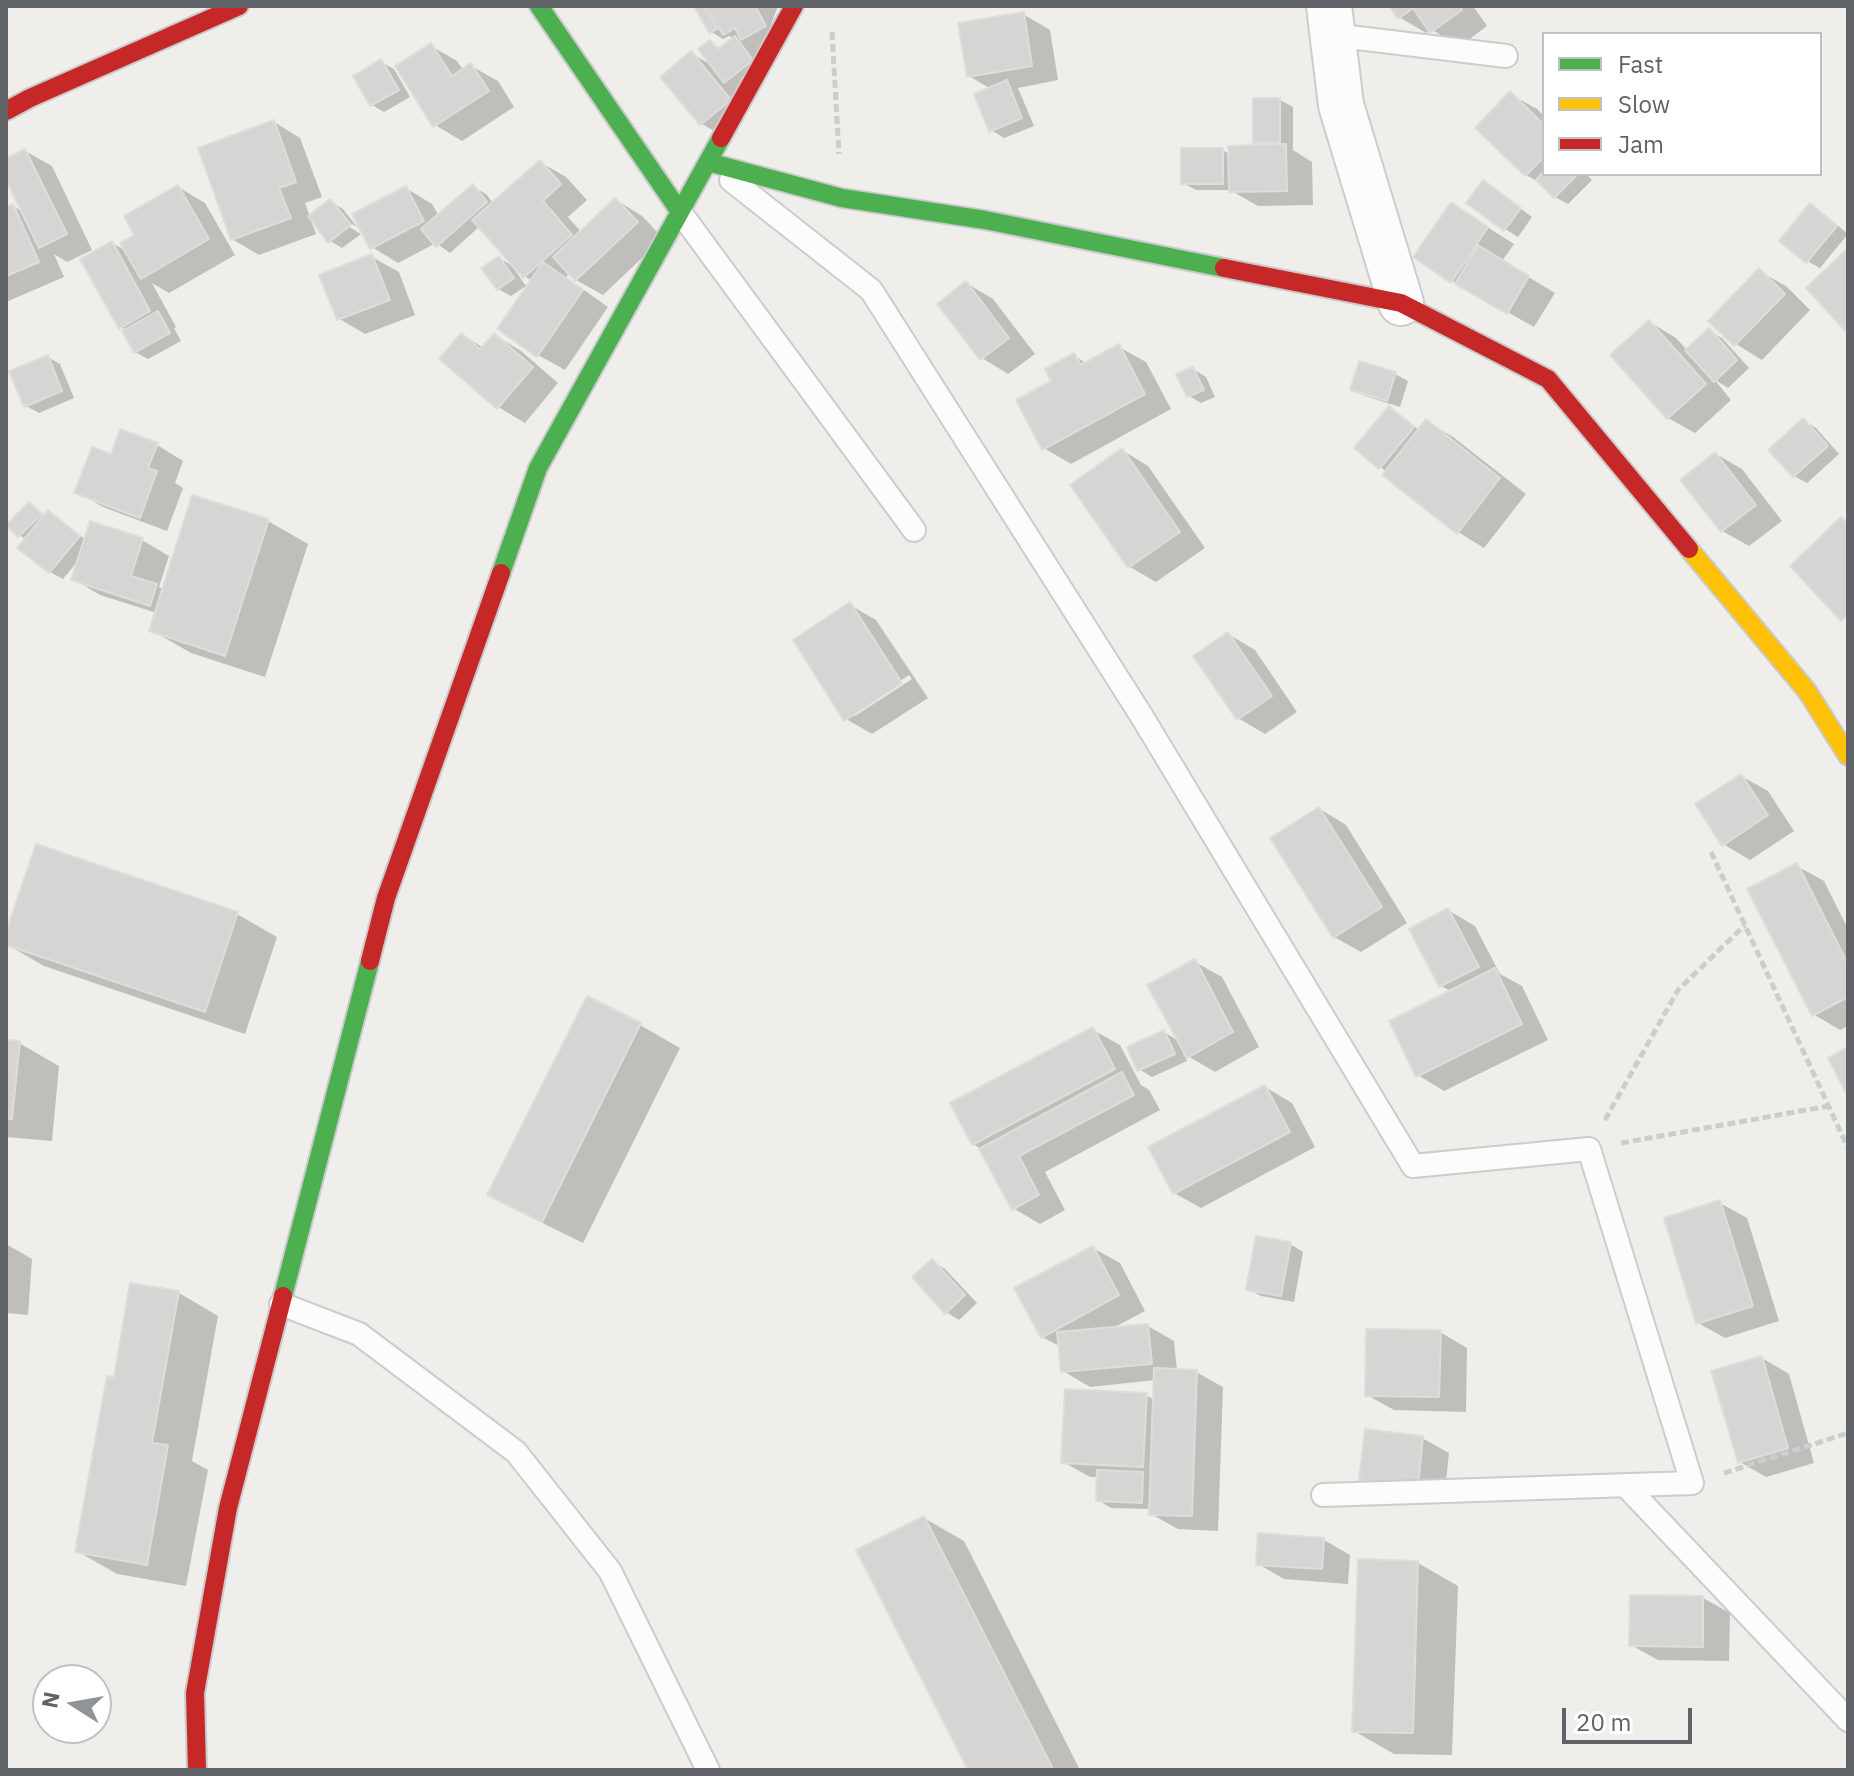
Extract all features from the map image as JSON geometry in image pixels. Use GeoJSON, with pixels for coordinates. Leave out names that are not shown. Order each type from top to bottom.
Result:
{"type":"FeatureCollection","features":[{"type":"Feature","properties":{"kind":"street"},"geometry":{"type":"LineString","coordinates":[[6,111],[239,6]]}},
{"type":"Feature","properties":{"kind":"street"},"geometry":{"type":"LineString","coordinates":[[539,6],[680,212]]}},
{"type":"Feature","properties":{"kind":"street"},"geometry":{"type":"LineString","coordinates":[[197,1770],[195,1693],[225,1523],[386,898],[538,468],[794,6]]}},
{"type":"Feature","properties":{"kind":"street"},"geometry":{"type":"LineString","coordinates":[[1331,21],[1341,105],[1401,303]]}},
{"type":"Feature","properties":{"kind":"street"},"geometry":{"type":"LineString","coordinates":[[708,162],[842,198],[985,220],[1401,303],[1548,379],[1807,691],[1848,756]]}},
{"type":"Feature","properties":{"kind":"lane"},"geometry":{"type":"LineString","coordinates":[[1331,21],[1506,56]]}},
{"type":"Feature","properties":{"kind":"lane"},"geometry":{"type":"LineString","coordinates":[[708,162],[871,290],[1141,715],[1413,1166],[1589,1149],[1692,1483],[1323,1495]]}},
{"type":"Feature","properties":{"kind":"lane"},"geometry":{"type":"LineString","coordinates":[[680,212],[914,530]]}},
{"type":"Feature","properties":{"kind":"lane"},"geometry":{"type":"LineString","coordinates":[[281,1304],[359,1334],[516,1452],[610,1571],[708,1770]]}},
{"type":"Feature","properties":{"kind":"lane"},"geometry":{"type":"LineString","coordinates":[[1625,1485],[1848,1720]]}},
{"type":"Feature","properties":{"kind":"path"},"geometry":{"type":"LineString","coordinates":[[1711,852],[1848,1148]]}},
{"type":"Feature","properties":{"kind":"path"},"geometry":{"type":"LineString","coordinates":[[1589,1149],[1678,990],[1745,925]]}},
{"type":"Feature","properties":{"kind":"path"},"geometry":{"type":"LineString","coordinates":[[1589,1149],[1829,1106]]}},
{"type":"Feature","properties":{"kind":"path"},"geometry":{"type":"LineString","coordinates":[[1692,1483],[1848,1433]]}},
{"type":"Feature","properties":{"kind":"building"},"geometry":{"type":"Polygon","coordinates":[[[694,6],[704,6],[717,29],[709,33],[694,6]]]}},
{"type":"Feature","properties":{"kind":"building"},"geometry":{"type":"Polygon","coordinates":[[[707,6],[755,6],[766,26],[741,40],[735,28],[723,35],[707,6]]]}},
{"type":"Feature","properties":{"kind":"building"},"geometry":{"type":"Polygon","coordinates":[[[1389,6],[1459,6],[1462,10],[1430,33],[1413,8],[1398,19],[1389,6]]]}},
{"type":"Feature","properties":{"kind":"building"},"geometry":{"type":"Polygon","coordinates":[[[1024,12],[1032,66],[967,77],[958,23],[1024,12]]]}},
{"type":"Feature","properties":{"kind":"building"},"geometry":{"type":"Polygon","coordinates":[[[735,36],[753,60],[724,83],[698,49],[710,40],[718,49],[735,36]]]}},
{"type":"Feature","properties":{"kind":"building"},"geometry":{"type":"Polygon","coordinates":[[[431,43],[452,76],[471,63],[489,91],[433,127],[395,66],[431,43]]]}},
{"type":"Feature","properties":{"kind":"building"},"geometry":{"type":"Polygon","coordinates":[[[691,51],[731,100],[700,125],[660,77],[691,51]]]}},
{"type":"Feature","properties":{"kind":"building"},"geometry":{"type":"Polygon","coordinates":[[[381,59],[399,90],[370,106],[353,76],[381,59]]]}},
{"type":"Feature","properties":{"kind":"building"},"geometry":{"type":"Polygon","coordinates":[[[1007,80],[1022,118],[989,132],[974,94],[1007,80]]]}},
{"type":"Feature","properties":{"kind":"building"},"geometry":{"type":"Polygon","coordinates":[[[1510,91],[1542,123],[1542,159],[1525,176],[1475,128],[1510,91]]]}},
{"type":"Feature","properties":{"kind":"building"},"geometry":{"type":"Polygon","coordinates":[[[1253,98],[1280,98],[1280,143],[1253,143],[1253,98]]]}},
{"type":"Feature","properties":{"kind":"building"},"geometry":{"type":"Polygon","coordinates":[[[274,120],[296,182],[279,188],[291,218],[231,240],[198,148],[274,120]]]}},
{"type":"Feature","properties":{"kind":"building"},"geometry":{"type":"Polygon","coordinates":[[[1286,144],[1287,191],[1229,192],[1228,146],[1286,144]]]}},
{"type":"Feature","properties":{"kind":"building"},"geometry":{"type":"Polygon","coordinates":[[[1181,148],[1223,148],[1223,184],[1181,184],[1181,148]]]}},
{"type":"Feature","properties":{"kind":"building"},"geometry":{"type":"Polygon","coordinates":[[[25,149],[67,234],[39,248],[6,180],[6,158],[25,149]]]}},
{"type":"Feature","properties":{"kind":"building"},"geometry":{"type":"Polygon","coordinates":[[[540,160],[561,184],[543,201],[572,235],[523,278],[472,220],[540,160]]]}},
{"type":"Feature","properties":{"kind":"building"},"geometry":{"type":"Polygon","coordinates":[[[1542,173],[1542,176],[1576,176],[1554,198],[1536,180],[1542,173]]]}},
{"type":"Feature","properties":{"kind":"building"},"geometry":{"type":"Polygon","coordinates":[[[1483,180],[1521,208],[1504,231],[1466,203],[1483,180]]]}},
{"type":"Feature","properties":{"kind":"building"},"geometry":{"type":"Polygon","coordinates":[[[473,184],[487,202],[436,247],[421,229],[473,184]]]}},
{"type":"Feature","properties":{"kind":"building"},"geometry":{"type":"Polygon","coordinates":[[[178,185],[209,239],[141,279],[120,243],[134,235],[124,216],[178,185]]]}},
{"type":"Feature","properties":{"kind":"building"},"geometry":{"type":"Polygon","coordinates":[[[406,186],[424,221],[370,249],[352,214],[406,186]]]}},
{"type":"Feature","properties":{"kind":"building"},"geometry":{"type":"Polygon","coordinates":[[[615,198],[638,222],[575,281],[553,257],[615,198]]]}},
{"type":"Feature","properties":{"kind":"building"},"geometry":{"type":"Polygon","coordinates":[[[330,199],[351,225],[328,243],[308,216],[330,199]]]}},
{"type":"Feature","properties":{"kind":"building"},"geometry":{"type":"Polygon","coordinates":[[[1451,202],[1488,227],[1451,283],[1413,257],[1451,202]]]}},
{"type":"Feature","properties":{"kind":"building"},"geometry":{"type":"Polygon","coordinates":[[[1810,203],[1837,226],[1806,263],[1779,241],[1810,203]]]}},
{"type":"Feature","properties":{"kind":"building"},"geometry":{"type":"Polygon","coordinates":[[[13,204],[39,262],[6,276],[6,207],[13,204]]]}},
{"type":"Feature","properties":{"kind":"building"},"geometry":{"type":"Polygon","coordinates":[[[112,241],[150,311],[119,329],[80,259],[112,241]]]}},
{"type":"Feature","properties":{"kind":"building"},"geometry":{"type":"Polygon","coordinates":[[[1478,245],[1529,276],[1507,314],[1455,284],[1478,245]]]}},
{"type":"Feature","properties":{"kind":"building"},"geometry":{"type":"Polygon","coordinates":[[[1848,250],[1848,334],[1806,288],[1848,250]]]}},
{"type":"Feature","properties":{"kind":"building"},"geometry":{"type":"Polygon","coordinates":[[[372,254],[390,300],[337,320],[319,275],[372,254]]]}},
{"type":"Feature","properties":{"kind":"building"},"geometry":{"type":"Polygon","coordinates":[[[499,256],[514,278],[497,290],[481,268],[499,256]]]}},
{"type":"Feature","properties":{"kind":"building"},"geometry":{"type":"Polygon","coordinates":[[[543,262],[583,290],[537,357],[497,329],[543,262]]]}},
{"type":"Feature","properties":{"kind":"building"},"geometry":{"type":"Polygon","coordinates":[[[1759,268],[1785,294],[1734,346],[1708,321],[1759,268]]]}},
{"type":"Feature","properties":{"kind":"building"},"geometry":{"type":"Polygon","coordinates":[[[966,281],[1009,338],[980,360],[937,304],[966,281]]]}},
{"type":"Feature","properties":{"kind":"building"},"geometry":{"type":"Polygon","coordinates":[[[158,311],[170,333],[134,353],[122,331],[158,311]]]}},
{"type":"Feature","properties":{"kind":"building"},"geometry":{"type":"Polygon","coordinates":[[[1649,320],[1706,384],[1667,419],[1610,355],[1649,320]]]}},
{"type":"Feature","properties":{"kind":"building"},"geometry":{"type":"Polygon","coordinates":[[[1709,328],[1737,360],[1714,382],[1685,350],[1709,328]]]}},
{"type":"Feature","properties":{"kind":"building"},"geometry":{"type":"Polygon","coordinates":[[[461,333],[480,349],[494,333],[533,367],[497,409],[439,359],[461,333]]]}},
{"type":"Feature","properties":{"kind":"building"},"geometry":{"type":"Polygon","coordinates":[[[1119,344],[1145,394],[1042,450],[1016,400],[1051,381],[1045,369],[1074,353],[1081,365],[1119,344]]]}},
{"type":"Feature","properties":{"kind":"building"},"geometry":{"type":"Polygon","coordinates":[[[48,355],[62,391],[24,407],[9,371],[48,355]]]}},
{"type":"Feature","properties":{"kind":"building"},"geometry":{"type":"Polygon","coordinates":[[[1359,361],[1396,372],[1387,401],[1350,390],[1359,361]]]}},
{"type":"Feature","properties":{"kind":"building"},"geometry":{"type":"Polygon","coordinates":[[[1193,367],[1204,390],[1187,397],[1176,374],[1193,367]]]}},
{"type":"Feature","properties":{"kind":"building"},"geometry":{"type":"Polygon","coordinates":[[[1389,406],[1414,427],[1379,469],[1354,448],[1389,406]]]}},
{"type":"Feature","properties":{"kind":"building"},"geometry":{"type":"Polygon","coordinates":[[[1803,418],[1828,446],[1793,477],[1768,450],[1803,418]]]}},
{"type":"Feature","properties":{"kind":"building"},"geometry":{"type":"Polygon","coordinates":[[[1426,419],[1500,478],[1457,534],[1382,475],[1426,419]]]}},
{"type":"Feature","properties":{"kind":"building"},"geometry":{"type":"Polygon","coordinates":[[[120,429],[158,443],[148,468],[157,471],[140,518],[74,493],[92,447],[111,454],[120,429]]]}},
{"type":"Feature","properties":{"kind":"building"},"geometry":{"type":"Polygon","coordinates":[[[1122,448],[1180,532],[1128,568],[1070,485],[1122,448]]]}},
{"type":"Feature","properties":{"kind":"building"},"geometry":{"type":"Polygon","coordinates":[[[1715,452],[1756,505],[1721,532],[1680,480],[1715,452]]]}},
{"type":"Feature","properties":{"kind":"building"},"geometry":{"type":"Polygon","coordinates":[[[192,495],[269,519],[225,656],[149,631],[192,495]]]}},
{"type":"Feature","properties":{"kind":"building"},"geometry":{"type":"Polygon","coordinates":[[[29,502],[42,514],[18,537],[6,525],[29,502]]]}},
{"type":"Feature","properties":{"kind":"building"},"geometry":{"type":"Polygon","coordinates":[[[48,510],[80,536],[49,573],[17,548],[48,510]]]}},
{"type":"Feature","properties":{"kind":"building"},"geometry":{"type":"Polygon","coordinates":[[[1841,517],[1848,524],[1848,614],[1841,621],[1790,566],[1841,517]]]}},
{"type":"Feature","properties":{"kind":"building"},"geometry":{"type":"Polygon","coordinates":[[[90,521],[143,538],[131,576],[157,584],[150,606],[71,580],[90,521]]]}},
{"type":"Feature","properties":{"kind":"building"},"geometry":{"type":"Polygon","coordinates":[[[850,602],[902,683],[844,721],[793,640],[850,602]]]}},
{"type":"Feature","properties":{"kind":"building"},"geometry":{"type":"Polygon","coordinates":[[[1228,632],[1272,696],[1237,720],[1193,656],[1228,632]]]}},
{"type":"Feature","properties":{"kind":"building"},"geometry":{"type":"Polygon","coordinates":[[[1741,774],[1768,815],[1722,846],[1695,804],[1741,774]]]}},
{"type":"Feature","properties":{"kind":"building"},"geometry":{"type":"Polygon","coordinates":[[[1319,807],[1382,907],[1333,938],[1270,838],[1319,807]]]}},
{"type":"Feature","properties":{"kind":"building"},"geometry":{"type":"Polygon","coordinates":[[[36,844],[238,912],[205,1012],[6,945],[6,932],[36,844]]]}},
{"type":"Feature","properties":{"kind":"building"},"geometry":{"type":"Polygon","coordinates":[[[1797,863],[1848,964],[1848,997],[1812,1016],[1747,889],[1797,863]]]}},
{"type":"Feature","properties":{"kind":"building"},"geometry":{"type":"Polygon","coordinates":[[[1448,908],[1479,967],[1439,987],[1409,929],[1448,908]]]}},
{"type":"Feature","properties":{"kind":"building"},"geometry":{"type":"Polygon","coordinates":[[[1195,959],[1233,1032],[1187,1058],[1147,985],[1195,959]]]}},
{"type":"Feature","properties":{"kind":"building"},"geometry":{"type":"Polygon","coordinates":[[[1495,968],[1522,1024],[1416,1077],[1389,1021],[1495,968]]]}},
{"type":"Feature","properties":{"kind":"building"},"geometry":{"type":"Polygon","coordinates":[[[587,996],[641,1023],[542,1222],[487,1195],[587,996]]]}},
{"type":"Feature","properties":{"kind":"building"},"geometry":{"type":"Polygon","coordinates":[[[1093,1027],[1115,1069],[972,1145],[950,1103],[1093,1027]]]}},
{"type":"Feature","properties":{"kind":"building"},"geometry":{"type":"Polygon","coordinates":[[[1164,1030],[1175,1054],[1137,1071],[1127,1047],[1164,1030]]]}},
{"type":"Feature","properties":{"kind":"building"},"geometry":{"type":"Polygon","coordinates":[[[6,1040],[20,1041],[12,1119],[6,1119],[6,1040]]]}},
{"type":"Feature","properties":{"kind":"building"},"geometry":{"type":"Polygon","coordinates":[[[1848,1047],[1848,1097],[1828,1058],[1848,1047]]]}},
{"type":"Feature","properties":{"kind":"building"},"geometry":{"type":"Polygon","coordinates":[[[1122,1072],[1134,1095],[1019,1156],[1039,1195],[1012,1210],[979,1149],[1122,1072]]]}},
{"type":"Feature","properties":{"kind":"building"},"geometry":{"type":"Polygon","coordinates":[[[1265,1085],[1290,1132],[1173,1194],[1148,1147],[1265,1085]]]}},
{"type":"Feature","properties":{"kind":"building"},"geometry":{"type":"Polygon","coordinates":[[[1720,1200],[1753,1306],[1696,1324],[1664,1218],[1720,1200]]]}},
{"type":"Feature","properties":{"kind":"building"},"geometry":{"type":"Polygon","coordinates":[[[1256,1236],[1291,1242],[1281,1296],[1246,1290],[1256,1236]]]}},
{"type":"Feature","properties":{"kind":"building"},"geometry":{"type":"Polygon","coordinates":[[[1093,1246],[1119,1295],[1041,1338],[1014,1288],[1093,1246]]]}},
{"type":"Feature","properties":{"kind":"building"},"geometry":{"type":"Polygon","coordinates":[[[932,1259],[965,1295],[945,1314],[912,1277],[932,1259]]]}},
{"type":"Feature","properties":{"kind":"building"},"geometry":{"type":"Polygon","coordinates":[[[130,1283],[179,1291],[152,1443],[168,1445],[147,1565],[75,1552],[107,1376],[114,1377],[130,1283]]]}},
{"type":"Feature","properties":{"kind":"building"},"geometry":{"type":"Polygon","coordinates":[[[1148,1324],[1152,1364],[1061,1372],[1057,1332],[1148,1324]]]}},
{"type":"Feature","properties":{"kind":"building"},"geometry":{"type":"Polygon","coordinates":[[[1366,1329],[1441,1330],[1439,1397],[1365,1396],[1366,1329]]]}},
{"type":"Feature","properties":{"kind":"building"},"geometry":{"type":"Polygon","coordinates":[[[1762,1356],[1788,1448],[1738,1463],[1711,1371],[1762,1356]]]}},
{"type":"Feature","properties":{"kind":"building"},"geometry":{"type":"Polygon","coordinates":[[[1154,1368],[1197,1370],[1192,1516],[1149,1515],[1154,1368]]]}},
{"type":"Feature","properties":{"kind":"building"},"geometry":{"type":"Polygon","coordinates":[[[1065,1389],[1147,1393],[1143,1467],[1061,1463],[1065,1389]]]}},
{"type":"Feature","properties":{"kind":"building"},"geometry":{"type":"Polygon","coordinates":[[[1365,1429],[1423,1436],[1418,1487],[1359,1480],[1365,1429]]]}},
{"type":"Feature","properties":{"kind":"building"},"geometry":{"type":"Polygon","coordinates":[[[1097,1470],[1143,1472],[1142,1503],[1096,1501],[1097,1470]]]}},
{"type":"Feature","properties":{"kind":"building"},"geometry":{"type":"Polygon","coordinates":[[[924,1516],[1053,1769],[968,1770],[856,1550],[924,1516]]]}},
{"type":"Feature","properties":{"kind":"building"},"geometry":{"type":"Polygon","coordinates":[[[1258,1533],[1324,1538],[1322,1569],[1256,1565],[1258,1533]]]}},
{"type":"Feature","properties":{"kind":"building"},"geometry":{"type":"Polygon","coordinates":[[[1358,1559],[1418,1561],[1413,1733],[1352,1732],[1358,1559]]]}},
{"type":"Feature","properties":{"kind":"building"},"geometry":{"type":"Polygon","coordinates":[[[1630,1595],[1703,1596],[1703,1647],[1629,1646],[1630,1595]]]}},
{"type":"Feature","properties":{"kind":"traffic: fast"},"geometry":{"type":"LineString","coordinates":[[539,6],[680,212]]}},
{"type":"Feature","properties":{"kind":"traffic: fast"},"geometry":{"type":"LineString","coordinates":[[501,573],[538,468],[721,138]]}},
{"type":"Feature","properties":{"kind":"traffic: fast"},"geometry":{"type":"LineString","coordinates":[[708,162],[842,198],[985,220],[1224,268]]}},
{"type":"Feature","properties":{"kind":"traffic: fast"},"geometry":{"type":"LineString","coordinates":[[283,1296],[370,961]]}},
{"type":"Feature","properties":{"kind":"traffic: slow"},"geometry":{"type":"LineString","coordinates":[[1689,549],[1807,691],[1848,756]]}},
{"type":"Feature","properties":{"kind":"traffic: jam"},"geometry":{"type":"LineString","coordinates":[[6,111],[239,6]]}},
{"type":"Feature","properties":{"kind":"traffic: jam"},"geometry":{"type":"LineString","coordinates":[[721,138],[794,6]]}},
{"type":"Feature","properties":{"kind":"traffic: jam"},"geometry":{"type":"LineString","coordinates":[[1224,268],[1401,303],[1548,379],[1689,549]]}},
{"type":"Feature","properties":{"kind":"traffic: jam"},"geometry":{"type":"LineString","coordinates":[[370,961],[386,898],[501,573]]}},
{"type":"Feature","properties":{"kind":"traffic: jam"},"geometry":{"type":"LineString","coordinates":[[197,1770],[195,1693],[228,1508],[283,1296]]}}]}
